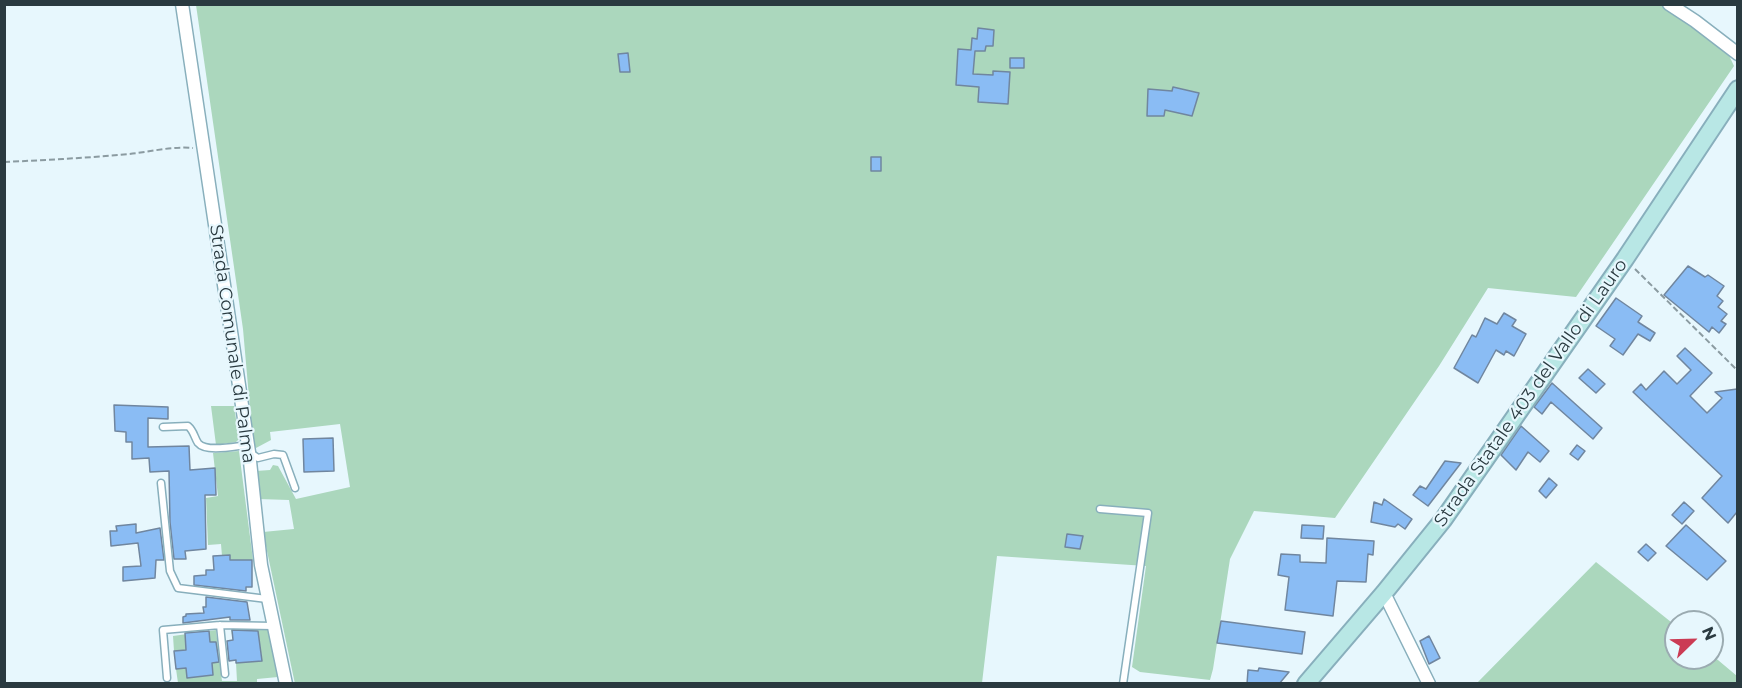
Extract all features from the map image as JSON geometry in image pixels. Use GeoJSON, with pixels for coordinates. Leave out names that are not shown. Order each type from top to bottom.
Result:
{"type":"FeatureCollection","features":[{"type":"Feature","properties":{"kind":"main road","name":"Strada Statale 403 del Vallo di Lauro"},"geometry":{"type":"LineString","coordinates":[[1306,684],[1443,520],[1625,260],[1737,89]]}},
{"type":"Feature","properties":{"kind":"street","name":"Strada Comunale di Palma"},"geometry":{"type":"LineString","coordinates":[[182,4],[248,449],[261,565],[286,684]]}},
{"type":"Feature","properties":{"kind":"street"},"geometry":{"type":"LineString","coordinates":[[1668,4],[1695,21],[1737,54]]}},
{"type":"Feature","properties":{"kind":"street"},"geometry":{"type":"LineString","coordinates":[[1384,593],[1429,684]]}},
{"type":"Feature","properties":{"kind":"lane"},"geometry":{"type":"LineString","coordinates":[[163,427],[188,426],[199,443],[207,449],[248,449],[258,458],[274,454],[283,455],[295,488]]}},
{"type":"Feature","properties":{"kind":"lane"},"geometry":{"type":"LineString","coordinates":[[161,483],[170,571],[178,588],[268,599]]}},
{"type":"Feature","properties":{"kind":"lane"},"geometry":{"type":"LineString","coordinates":[[1100,509],[1148,513],[1124,684]]}},
{"type":"Feature","properties":{"kind":"lane"},"geometry":{"type":"LineString","coordinates":[[167,678],[163,630],[220,625],[274,627]]}},
{"type":"Feature","properties":{"kind":"lane"},"geometry":{"type":"LineString","coordinates":[[220,625],[225,674]]}},
{"type":"Feature","properties":{"kind":"path"},"geometry":{"type":"LineString","coordinates":[[4,162],[132,154],[179,146],[203,148]]}},
{"type":"Feature","properties":{"kind":"path"},"geometry":{"type":"LineString","coordinates":[[1625,260],[1737,371]]}},
{"type":"Feature","properties":{"kind":"green space"},"geometry":{"type":"Polygon","coordinates":[[[1669,4],[1726,49],[1734,66],[1576,297],[1488,288],[1439,366],[1335,518],[1254,511],[1230,559],[1210,680],[1140,672],[1132,667],[1146,566],[997,556],[982,683],[295,684],[263,532],[294,529],[289,500],[258,499],[256,471],[270,470],[273,465],[278,466],[296,499],[350,487],[340,424],[270,432],[271,440],[256,448],[253,443],[243,329],[196,5],[1669,4]]]}},
{"type":"Feature","properties":{"kind":"green space"},"geometry":{"type":"Polygon","coordinates":[[[211,406],[234,406],[239,439],[236,442],[216,445],[211,406]]]}},
{"type":"Feature","properties":{"kind":"green space"},"geometry":{"type":"Polygon","coordinates":[[[239,451],[253,560],[230,560],[230,555],[222,556],[221,544],[208,545],[206,498],[218,496],[213,453],[239,451]]]}},
{"type":"Feature","properties":{"kind":"green space"},"geometry":{"type":"Polygon","coordinates":[[[1596,562],[1664,616],[1664,670],[1724,670],[1724,665],[1737,676],[1737,683],[1477,683],[1596,562]]]}},
{"type":"Feature","properties":{"kind":"green space"},"geometry":{"type":"Polygon","coordinates":[[[267,624],[278,677],[257,679],[257,683],[178,683],[176,669],[186,668],[213,674],[209,638],[186,640],[186,650],[174,651],[173,636],[216,630],[222,681],[237,681],[236,663],[262,660],[258,631],[232,635],[231,629],[267,624]]]}},
{"type":"Feature","properties":{"kind":"building"},"geometry":{"type":"Polygon","coordinates":[[[978,28],[994,30],[993,46],[986,46],[985,51],[975,51],[973,74],[993,75],[993,71],[1010,72],[1008,104],[978,102],[979,87],[956,85],[958,49],[971,50],[972,38],[977,39],[978,28]]]}},
{"type":"Feature","properties":{"kind":"building"},"geometry":{"type":"Polygon","coordinates":[[[628,53],[630,72],[620,72],[618,54],[628,53]]]}},
{"type":"Feature","properties":{"kind":"building"},"geometry":{"type":"Polygon","coordinates":[[[1010,58],[1024,58],[1024,68],[1010,68],[1010,58]]]}},
{"type":"Feature","properties":{"kind":"building"},"geometry":{"type":"Polygon","coordinates":[[[1173,87],[1199,93],[1192,116],[1165,110],[1164,116],[1147,116],[1148,89],[1172,91],[1173,87]]]}},
{"type":"Feature","properties":{"kind":"building"},"geometry":{"type":"Polygon","coordinates":[[[871,157],[881,157],[881,171],[871,171],[871,157]]]}},
{"type":"Feature","properties":{"kind":"building"},"geometry":{"type":"Polygon","coordinates":[[[1688,266],[1705,277],[1708,275],[1724,286],[1717,296],[1723,301],[1718,307],[1727,314],[1721,321],[1726,324],[1719,333],[1712,327],[1709,332],[1664,295],[1688,266]]]}},
{"type":"Feature","properties":{"kind":"building"},"geometry":{"type":"Polygon","coordinates":[[[1616,298],[1642,316],[1638,322],[1655,333],[1650,341],[1638,334],[1623,355],[1610,346],[1615,339],[1596,326],[1616,298]]]}},
{"type":"Feature","properties":{"kind":"building"},"geometry":{"type":"Polygon","coordinates":[[[1504,313],[1516,320],[1512,326],[1526,334],[1514,356],[1506,351],[1504,355],[1496,350],[1478,383],[1454,368],[1472,335],[1476,337],[1485,318],[1497,324],[1504,313]]]}},
{"type":"Feature","properties":{"kind":"building"},"geometry":{"type":"Polygon","coordinates":[[[1685,348],[1712,373],[1690,396],[1707,413],[1722,398],[1715,392],[1737,389],[1737,512],[1728,523],[1702,498],[1722,476],[1633,392],[1641,384],[1646,390],[1664,371],[1677,384],[1691,370],[1677,356],[1685,348]]]}},
{"type":"Feature","properties":{"kind":"building"},"geometry":{"type":"Polygon","coordinates":[[[1588,369],[1605,384],[1596,393],[1579,378],[1588,369]]]}},
{"type":"Feature","properties":{"kind":"building"},"geometry":{"type":"Polygon","coordinates":[[[1552,383],[1602,428],[1593,439],[1551,402],[1542,414],[1534,407],[1552,383]]]}},
{"type":"Feature","properties":{"kind":"building"},"geometry":{"type":"Polygon","coordinates":[[[114,405],[168,407],[168,419],[148,418],[148,447],[189,446],[190,470],[215,468],[216,495],[205,495],[206,549],[185,551],[186,559],[174,559],[170,522],[169,471],[150,472],[149,458],[132,459],[132,442],[126,442],[126,432],[115,431],[114,405]]]}},
{"type":"Feature","properties":{"kind":"building"},"geometry":{"type":"Polygon","coordinates":[[[1521,426],[1549,451],[1540,462],[1528,452],[1516,470],[1501,455],[1521,426]]]}},
{"type":"Feature","properties":{"kind":"building"},"geometry":{"type":"Polygon","coordinates":[[[333,438],[334,471],[304,472],[303,439],[333,438]]]}},
{"type":"Feature","properties":{"kind":"building"},"geometry":{"type":"Polygon","coordinates":[[[1577,445],[1585,451],[1578,460],[1570,454],[1577,445]]]}},
{"type":"Feature","properties":{"kind":"building"},"geometry":{"type":"Polygon","coordinates":[[[1445,461],[1461,463],[1428,506],[1413,495],[1420,486],[1426,489],[1445,461]]]}},
{"type":"Feature","properties":{"kind":"building"},"geometry":{"type":"Polygon","coordinates":[[[1549,478],[1557,485],[1546,498],[1539,491],[1549,478]]]}},
{"type":"Feature","properties":{"kind":"building"},"geometry":{"type":"Polygon","coordinates":[[[1384,499],[1412,519],[1405,529],[1398,524],[1395,527],[1371,522],[1374,502],[1382,505],[1384,499]]]}},
{"type":"Feature","properties":{"kind":"building"},"geometry":{"type":"Polygon","coordinates":[[[1684,502],[1694,511],[1682,524],[1672,515],[1684,502]]]}},
{"type":"Feature","properties":{"kind":"building"},"geometry":{"type":"Polygon","coordinates":[[[136,524],[136,533],[160,528],[164,560],[156,560],[155,578],[123,581],[123,567],[141,566],[138,543],[111,546],[110,531],[117,531],[116,526],[136,524]]]}},
{"type":"Feature","properties":{"kind":"building"},"geometry":{"type":"Polygon","coordinates":[[[1302,525],[1324,526],[1323,539],[1301,538],[1302,525]]]}},
{"type":"Feature","properties":{"kind":"building"},"geometry":{"type":"Polygon","coordinates":[[[1686,525],[1726,561],[1707,580],[1666,546],[1686,525]]]}},
{"type":"Feature","properties":{"kind":"building"},"geometry":{"type":"Polygon","coordinates":[[[1067,534],[1083,536],[1080,549],[1065,547],[1067,534]]]}},
{"type":"Feature","properties":{"kind":"building"},"geometry":{"type":"Polygon","coordinates":[[[1327,538],[1374,541],[1373,555],[1368,554],[1366,582],[1337,581],[1333,616],[1285,610],[1289,577],[1278,575],[1281,554],[1300,555],[1300,562],[1326,563],[1327,538]]]}},
{"type":"Feature","properties":{"kind":"building"},"geometry":{"type":"Polygon","coordinates":[[[1646,544],[1656,553],[1648,561],[1638,552],[1646,544]]]}},
{"type":"Feature","properties":{"kind":"building"},"geometry":{"type":"Polygon","coordinates":[[[230,555],[230,560],[252,560],[252,587],[246,587],[246,591],[194,585],[194,576],[206,575],[206,570],[214,570],[213,556],[230,555]]]}},
{"type":"Feature","properties":{"kind":"building"},"geometry":{"type":"Polygon","coordinates":[[[206,597],[247,602],[250,620],[230,620],[230,617],[183,623],[183,617],[186,614],[204,613],[206,597]]]}},
{"type":"Feature","properties":{"kind":"building"},"geometry":{"type":"Polygon","coordinates":[[[1221,621],[1305,632],[1302,654],[1217,643],[1221,621]]]}},
{"type":"Feature","properties":{"kind":"building"},"geometry":{"type":"Polygon","coordinates":[[[232,630],[258,631],[262,661],[236,663],[236,660],[229,661],[227,641],[233,640],[232,630]]]}},
{"type":"Feature","properties":{"kind":"building"},"geometry":{"type":"Polygon","coordinates":[[[209,631],[210,642],[216,642],[219,662],[212,663],[213,675],[187,678],[186,668],[176,669],[174,651],[186,650],[185,633],[209,631]]]}},
{"type":"Feature","properties":{"kind":"building"},"geometry":{"type":"Polygon","coordinates":[[[1429,636],[1440,658],[1429,664],[1420,641],[1429,636]]]}},
{"type":"Feature","properties":{"kind":"building"},"geometry":{"type":"Polygon","coordinates":[[[1259,668],[1289,672],[1279,684],[1247,684],[1248,670],[1258,671],[1259,668]]]}}]}
